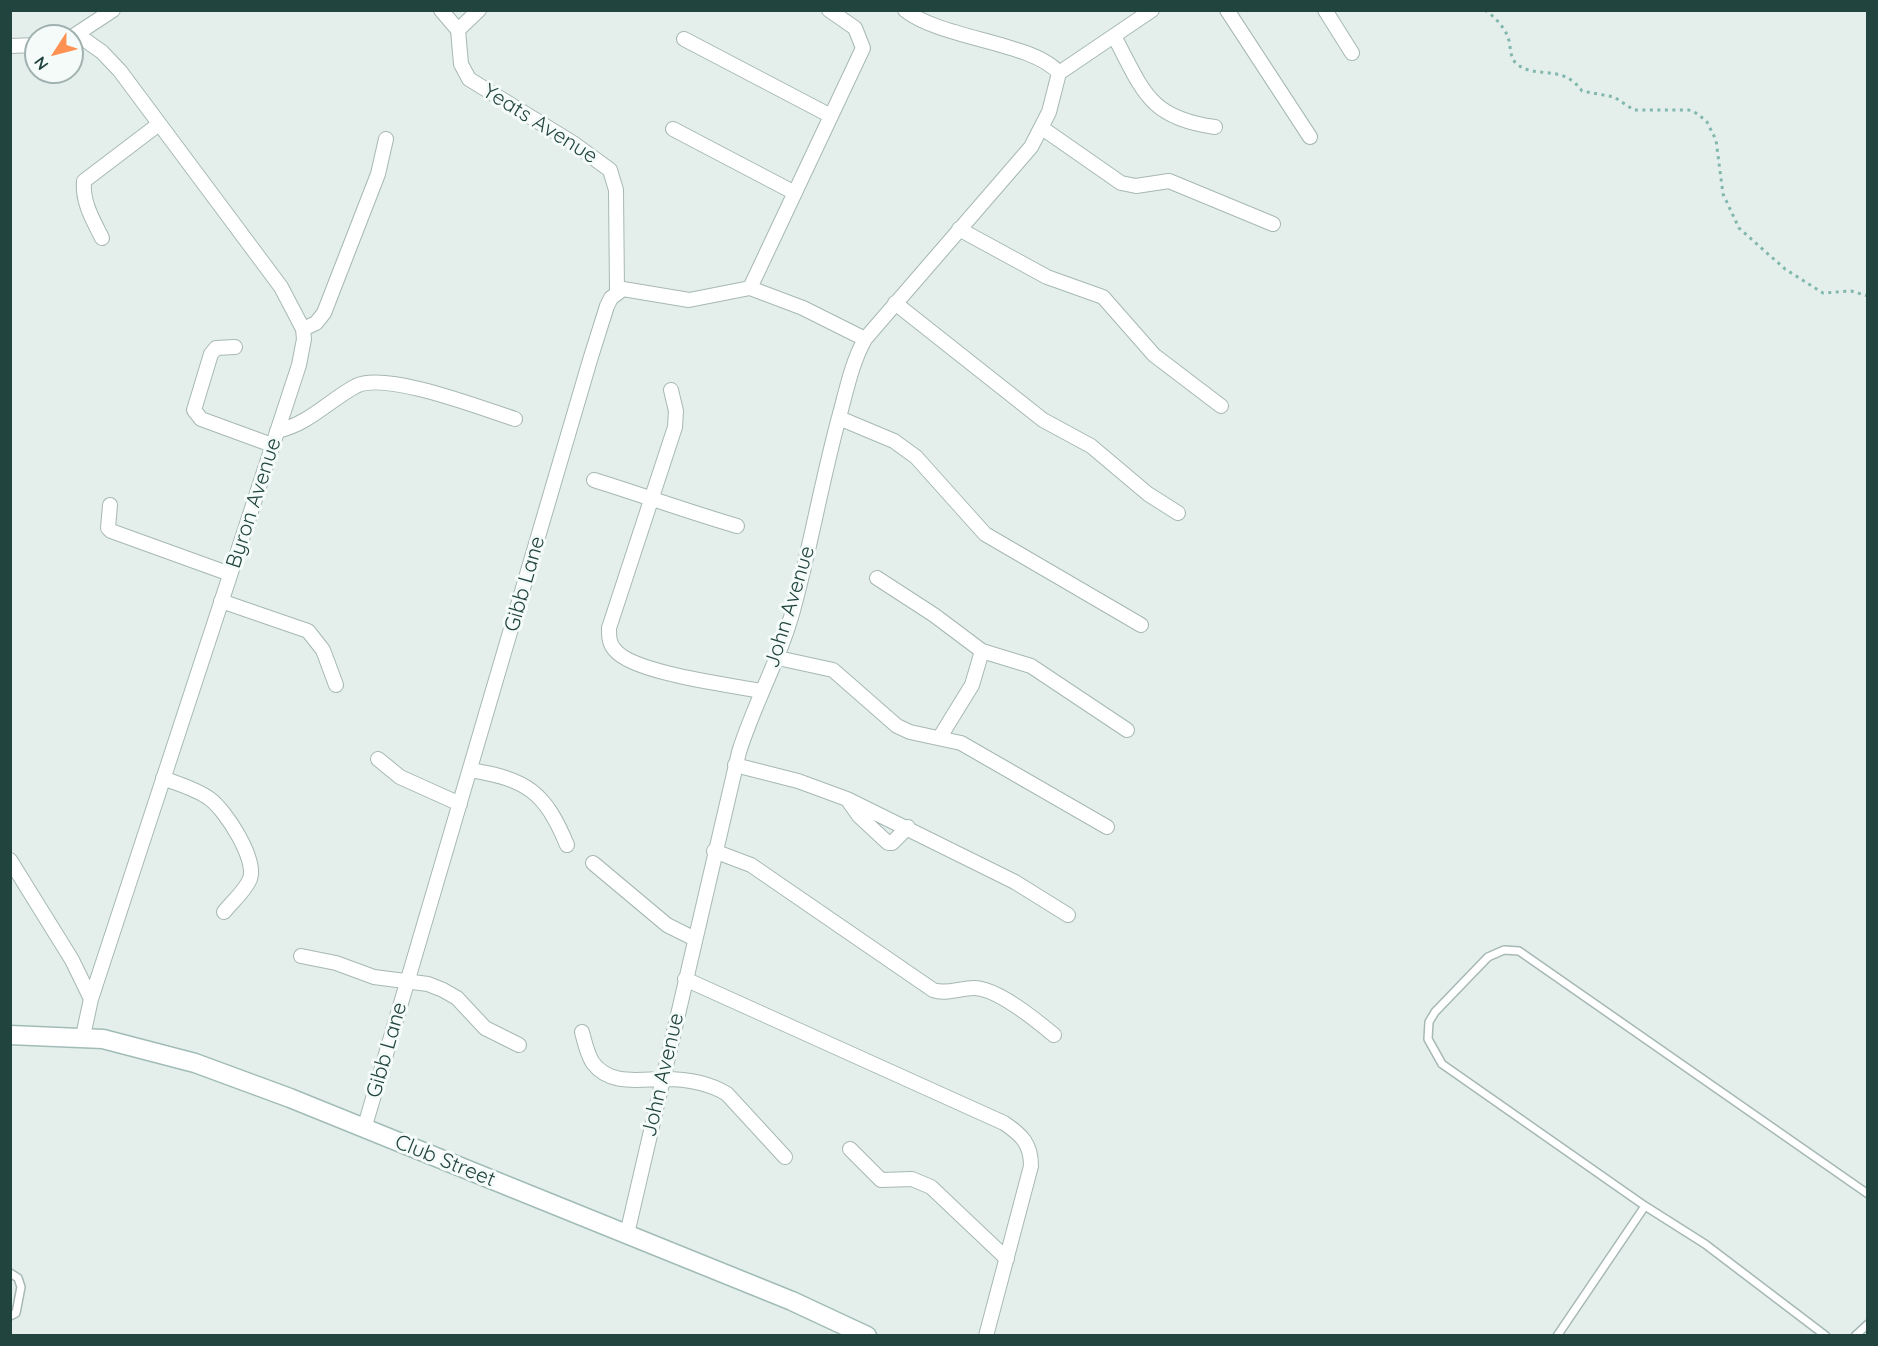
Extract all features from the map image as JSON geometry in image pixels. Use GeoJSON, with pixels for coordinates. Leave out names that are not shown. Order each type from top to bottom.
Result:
{"type":"FeatureCollection","features":[{"type":"Feature","properties":{"kind":"main road","name":"Club Street"},"geometry":{"type":"LineString","coordinates":[[10,1035],[83,1036],[128,1043],[195,1063],[627,1234],[792,1301],[867,1335]]}},
{"type":"Feature","properties":{"kind":"street"},"geometry":{"type":"LineString","coordinates":[[84,30],[113,10]]}},
{"type":"Feature","properties":{"kind":"street"},"geometry":{"type":"LineString","coordinates":[[441,10],[458,30],[478,10]]}},
{"type":"Feature","properties":{"kind":"street"},"geometry":{"type":"LineString","coordinates":[[750,288],[863,48],[860,36],[844,14],[829,10]]}},
{"type":"Feature","properties":{"kind":"street"},"geometry":{"type":"LineString","coordinates":[[905,10],[931,25],[1021,52],[1050,65],[1059,73],[1114,36],[1135,15],[1152,10]]}},
{"type":"Feature","properties":{"kind":"street"},"geometry":{"type":"LineString","coordinates":[[1227,10],[1310,137]]}},
{"type":"Feature","properties":{"kind":"street"},"geometry":{"type":"LineString","coordinates":[[1325,10],[1352,53]]}},
{"type":"Feature","properties":{"kind":"street","name":"Yeats Avenue"},"geometry":{"type":"LineString","coordinates":[[458,30],[461,64],[469,79],[573,143],[610,170],[615,190],[617,292]]}},
{"type":"Feature","properties":{"kind":"street"},"geometry":{"type":"LineString","coordinates":[[1114,36],[1142,88],[1153,103],[1176,119],[1215,127]]}},
{"type":"Feature","properties":{"kind":"street"},"geometry":{"type":"LineString","coordinates":[[684,39],[831,116]]}},
{"type":"Feature","properties":{"kind":"street"},"geometry":{"type":"LineString","coordinates":[[84,41],[102,52],[120,71],[281,287],[303,329],[316,323],[324,314],[378,174],[387,139]]}},
{"type":"Feature","properties":{"kind":"street","name":"John Avenue"},"geometry":{"type":"LineString","coordinates":[[627,1234],[735,765],[761,691],[778,658],[795,604],[853,364],[865,339],[959,229],[1022,160],[1042,128],[1056,91],[1059,73]]}},
{"type":"Feature","properties":{"kind":"street"},"geometry":{"type":"LineString","coordinates":[[102,238],[86,203],[84,181],[159,124]]}},
{"type":"Feature","properties":{"kind":"street"},"geometry":{"type":"LineString","coordinates":[[1042,128],[1121,183],[1136,186],[1168,181],[1273,224]]}},
{"type":"Feature","properties":{"kind":"street"},"geometry":{"type":"LineString","coordinates":[[673,129],[795,193]]}},
{"type":"Feature","properties":{"kind":"street"},"geometry":{"type":"LineString","coordinates":[[959,229],[1047,277],[1103,297],[1154,355],[1221,406]]}},
{"type":"Feature","properties":{"kind":"street"},"geometry":{"type":"LineString","coordinates":[[617,292],[630,289],[689,300],[750,288],[794,304],[865,339]]}},
{"type":"Feature","properties":{"kind":"street","name":"Gibb Lane"},"geometry":{"type":"LineString","coordinates":[[364,1129],[590,360],[607,306],[617,292]]}},
{"type":"Feature","properties":{"kind":"street"},"geometry":{"type":"LineString","coordinates":[[895,303],[1043,420],[1091,446],[1148,494],[1178,513]]}},
{"type":"Feature","properties":{"kind":"street","name":"Byron Avenue"},"geometry":{"type":"LineString","coordinates":[[83,1036],[91,999],[303,350],[303,329]]}},
{"type":"Feature","properties":{"kind":"street"},"geometry":{"type":"LineString","coordinates":[[235,347],[216,348],[211,354],[194,410],[201,419],[272,445]]}},
{"type":"Feature","properties":{"kind":"street"},"geometry":{"type":"LineString","coordinates":[[277,431],[302,423],[354,387],[375,381],[421,390],[515,418]]}},
{"type":"Feature","properties":{"kind":"street"},"geometry":{"type":"LineString","coordinates":[[671,390],[676,411],[675,427],[609,628],[610,642],[623,658],[645,666],[761,691]]}},
{"type":"Feature","properties":{"kind":"street"},"geometry":{"type":"LineString","coordinates":[[839,418],[894,441],[916,457],[985,534],[1141,625]]}},
{"type":"Feature","properties":{"kind":"street"},"geometry":{"type":"LineString","coordinates":[[594,480],[737,526]]}},
{"type":"Feature","properties":{"kind":"street"},"geometry":{"type":"LineString","coordinates":[[110,505],[108,528],[111,531],[230,574]]}},
{"type":"Feature","properties":{"kind":"street"},"geometry":{"type":"LineString","coordinates":[[877,578],[927,610],[982,651],[1031,666],[1127,730]]}},
{"type":"Feature","properties":{"kind":"street"},"geometry":{"type":"LineString","coordinates":[[221,601],[308,632],[323,650],[336,685]]}},
{"type":"Feature","properties":{"kind":"street"},"geometry":{"type":"LineString","coordinates":[[940,737],[972,685],[982,651]]}},
{"type":"Feature","properties":{"kind":"street"},"geometry":{"type":"LineString","coordinates":[[778,658],[833,670],[844,677],[891,723],[910,732],[961,743],[1107,827]]}},
{"type":"Feature","properties":{"kind":"street"},"geometry":{"type":"LineString","coordinates":[[378,759],[400,777],[460,804]]}},
{"type":"Feature","properties":{"kind":"street"},"geometry":{"type":"LineString","coordinates":[[735,765],[798,781],[847,799],[908,827],[1015,882],[1068,915]]}},
{"type":"Feature","properties":{"kind":"street"},"geometry":{"type":"LineString","coordinates":[[470,770],[510,779],[532,791],[553,813],[567,845]]}},
{"type":"Feature","properties":{"kind":"street"},"geometry":{"type":"LineString","coordinates":[[163,778],[211,799],[244,846],[250,860],[250,879],[224,912]]}},
{"type":"Feature","properties":{"kind":"street"},"geometry":{"type":"LineString","coordinates":[[847,799],[859,816],[888,843],[892,843],[908,827]]}},
{"type":"Feature","properties":{"kind":"street"},"geometry":{"type":"LineString","coordinates":[[714,851],[759,869],[933,990],[942,992],[978,988],[1025,1012],[1053,1035]]}},
{"type":"Feature","properties":{"kind":"street"},"geometry":{"type":"LineString","coordinates":[[10,860],[72,960],[91,999]]}},
{"type":"Feature","properties":{"kind":"street"},"geometry":{"type":"LineString","coordinates":[[593,863],[667,925],[695,939]]}},
{"type":"Feature","properties":{"kind":"street"},"geometry":{"type":"LineString","coordinates":[[302,956],[336,963],[374,977],[407,981],[443,990],[457,998],[496,1036],[519,1046]]}},
{"type":"Feature","properties":{"kind":"street"},"geometry":{"type":"LineString","coordinates":[[685,979],[1004,1122],[1020,1134],[1030,1147],[1031,1166],[986,1335]]}},
{"type":"Feature","properties":{"kind":"street"},"geometry":{"type":"LineString","coordinates":[[582,1032],[588,1056],[602,1072],[624,1080],[696,1081],[727,1094],[785,1157]]}},
{"type":"Feature","properties":{"kind":"street"},"geometry":{"type":"LineString","coordinates":[[850,1149],[881,1180],[912,1179],[932,1187],[1007,1259]]}},
{"type":"Feature","properties":{"kind":"lane"},"geometry":{"type":"LineString","coordinates":[[1826,1335],[1705,1244],[1645,1206],[1448,1068],[1436,1057],[1428,1039],[1429,1022],[1488,957],[1504,950],[1519,951],[1868,1194]]}},
{"type":"Feature","properties":{"kind":"lane"},"geometry":{"type":"LineString","coordinates":[[1557,1335],[1645,1206]]}},
{"type":"Feature","properties":{"kind":"lane"},"geometry":{"type":"LineString","coordinates":[[10,1273],[18,1278],[21,1287],[16,1313],[10,1316]]}},
{"type":"Feature","properties":{"kind":"lane"},"geometry":{"type":"LineString","coordinates":[[1856,1335],[1868,1324]]}},
{"type":"Feature","properties":{"kind":"path"},"geometry":{"type":"LineString","coordinates":[[1485,10],[1509,37],[1510,52],[1516,64],[1526,69],[1558,74],[1576,83],[1582,91],[1614,98],[1634,110],[1665,108],[1689,110],[1698,114],[1707,122],[1716,140],[1723,194],[1739,228],[1785,269],[1823,293],[1851,291],[1868,296]]}}]}
